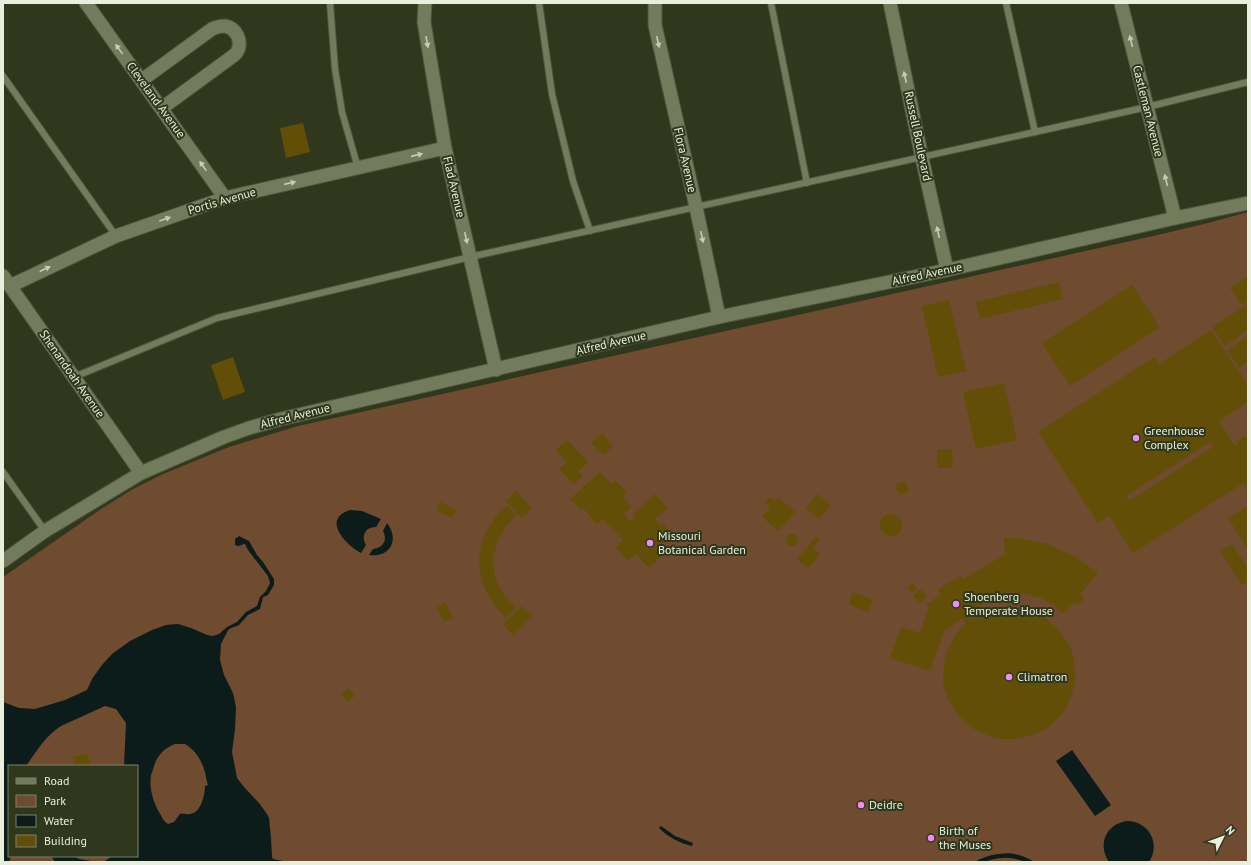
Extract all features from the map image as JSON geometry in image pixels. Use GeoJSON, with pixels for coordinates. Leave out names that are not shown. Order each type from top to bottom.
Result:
{"type":"FeatureCollection","features":[{"type":"Feature","properties":{"kind":"street","name":"Cleveland Avenue"},"geometry":{"type":"LineString","coordinates":[[86,3],[225,198]]}},
{"type":"Feature","properties":{"kind":"street","name":"Flad Avenue"},"geometry":{"type":"LineString","coordinates":[[425,3],[424,22],[445,148],[496,370]]}},
{"type":"Feature","properties":{"kind":"street","name":"Flora Avenue"},"geometry":{"type":"LineString","coordinates":[[655,3],[655,25],[719,317]]}},
{"type":"Feature","properties":{"kind":"street","name":"Russell Boulevard"},"geometry":{"type":"LineString","coordinates":[[890,3],[946,270]]}},
{"type":"Feature","properties":{"kind":"street","name":"Castleman Avenue"},"geometry":{"type":"LineString","coordinates":[[1121,3],[1176,218]]}},
{"type":"Feature","properties":{"kind":"street"},"geometry":{"type":"LineString","coordinates":[[142,80],[218,26],[231,28],[236,33],[239,39],[237,52],[162,108]]}},
{"type":"Feature","properties":{"kind":"street","name":"Portis Avenue"},"geometry":{"type":"LineString","coordinates":[[7,281],[116,236],[225,198],[445,148]]}},
{"type":"Feature","properties":{"kind":"street","name":"Alfred Avenue"},"geometry":{"type":"LineString","coordinates":[[3,561],[45,531],[141,473],[249,428],[719,317],[946,270],[1248,203]]}},
{"type":"Feature","properties":{"kind":"street","name":"Shenandoah Avenue"},"geometry":{"type":"LineString","coordinates":[[7,281],[141,473]]}},
{"type":"Feature","properties":{"kind":"lane"},"geometry":{"type":"LineString","coordinates":[[330,3],[335,69],[342,112],[358,168]]}},
{"type":"Feature","properties":{"kind":"lane"},"geometry":{"type":"LineString","coordinates":[[539,3],[552,94],[573,180],[590,231]]}},
{"type":"Feature","properties":{"kind":"lane"},"geometry":{"type":"LineString","coordinates":[[771,3],[807,183]]}},
{"type":"Feature","properties":{"kind":"lane"},"geometry":{"type":"LineString","coordinates":[[1006,3],[1035,132]]}},
{"type":"Feature","properties":{"kind":"lane"},"geometry":{"type":"LineString","coordinates":[[3,76],[116,236]]}},
{"type":"Feature","properties":{"kind":"lane"},"geometry":{"type":"LineString","coordinates":[[74,377],[217,318],[470,257],[922,158],[1147,107],[1248,82]]}},
{"type":"Feature","properties":{"kind":"lane"},"geometry":{"type":"LineString","coordinates":[[3,472],[45,531]]}},
{"type":"Feature","properties":{"kind":"green space","name":"Missouri Botanical Garden"},"geometry":{"type":"Polygon","coordinates":[[[1248,212],[1248,862],[3,862],[3,577],[101,509],[133,489],[163,474],[229,447],[298,426],[1162,234],[1248,212]]]}},
{"type":"Feature","properties":{"kind":"water"},"geometry":{"type":"Polygon","coordinates":[[[350,510],[362,511],[381,519],[376,527],[372,527],[365,533],[364,538],[366,545],[361,553],[343,538],[337,525],[337,519],[342,514],[350,510]]]}},
{"type":"Feature","properties":{"kind":"water"},"geometry":{"type":"Polygon","coordinates":[[[387,523],[393,536],[391,546],[382,554],[369,555],[373,549],[384,543],[385,537],[383,531],[387,523]]]}},
{"type":"Feature","properties":{"kind":"water"},"geometry":{"type":"Polygon","coordinates":[[[239,536],[249,541],[274,579],[274,585],[268,595],[263,597],[260,609],[248,615],[239,625],[229,629],[221,644],[220,660],[224,675],[233,693],[236,707],[232,752],[237,778],[259,803],[269,818],[273,859],[288,862],[101,862],[111,857],[138,857],[138,765],[124,765],[126,723],[116,709],[105,706],[61,726],[42,744],[27,765],[8,765],[8,857],[11,857],[9,862],[3,862],[3,702],[19,708],[35,709],[65,700],[87,690],[92,679],[112,654],[130,641],[166,625],[178,624],[213,636],[219,634],[227,627],[237,622],[246,612],[257,606],[260,597],[266,591],[270,583],[268,576],[245,544],[239,546],[235,545],[235,539],[239,536]],[[175,744],[164,750],[155,762],[151,775],[151,790],[153,799],[163,819],[168,824],[174,822],[180,814],[194,813],[202,803],[205,786],[208,785],[203,765],[191,749],[185,744],[175,744]]]}},
{"type":"Feature","properties":{"kind":"water"},"geometry":{"type":"Polygon","coordinates":[[[1072,750],[1111,805],[1095,816],[1056,761],[1072,750]]]}},
{"type":"Feature","properties":{"kind":"water"},"geometry":{"type":"Polygon","coordinates":[[[1127,821],[1135,822],[1141,825],[1147,829],[1151,835],[1154,848],[1149,862],[1109,862],[1105,855],[1104,842],[1109,831],[1114,826],[1127,821]]]}},
{"type":"Feature","properties":{"kind":"water"},"geometry":{"type":"Polygon","coordinates":[[[661,826],[675,836],[693,843],[692,846],[670,837],[659,828],[661,826]]]}},
{"type":"Feature","properties":{"kind":"water"},"geometry":{"type":"Polygon","coordinates":[[[52,857],[76,857],[97,862],[55,862],[52,857]]]}},
{"type":"Feature","properties":{"kind":"building"},"geometry":{"type":"Polygon","coordinates":[[[303,123],[310,152],[286,158],[280,128],[303,123]]]}},
{"type":"Feature","properties":{"kind":"building"},"geometry":{"type":"Polygon","coordinates":[[[1248,276],[1248,301],[1242,305],[1230,288],[1248,276]]]}},
{"type":"Feature","properties":{"kind":"building"},"geometry":{"type":"Polygon","coordinates":[[[1059,282],[1063,299],[980,319],[976,302],[1059,282]]]}},
{"type":"Feature","properties":{"kind":"building"},"geometry":{"type":"Polygon","coordinates":[[[1132,285],[1160,327],[1070,386],[1042,343],[1132,285]]]}},
{"type":"Feature","properties":{"kind":"building"},"geometry":{"type":"Polygon","coordinates":[[[949,300],[966,371],[938,377],[922,306],[949,300]]]}},
{"type":"Feature","properties":{"kind":"building"},"geometry":{"type":"Polygon","coordinates":[[[1248,304],[1248,330],[1225,346],[1212,327],[1248,304]]]}},
{"type":"Feature","properties":{"kind":"building","name":"Greenhouse Complex"},"geometry":{"type":"Polygon","coordinates":[[[1211,330],[1248,385],[1248,402],[1219,421],[1235,446],[1238,444],[1236,442],[1248,435],[1248,489],[1244,483],[1133,553],[1109,516],[1098,523],[1038,432],[1154,357],[1159,364],[1211,330]],[[1210,442],[1126,496],[1129,501],[1213,447],[1210,442]]]}},
{"type":"Feature","properties":{"kind":"building"},"geometry":{"type":"Polygon","coordinates":[[[1248,336],[1248,362],[1239,368],[1227,350],[1248,336]]]}},
{"type":"Feature","properties":{"kind":"building"},"geometry":{"type":"Polygon","coordinates":[[[233,357],[245,392],[223,400],[211,365],[233,357]]]}},
{"type":"Feature","properties":{"kind":"building"},"geometry":{"type":"Polygon","coordinates":[[[1004,383],[1017,440],[976,449],[963,392],[1004,383]]]}},
{"type":"Feature","properties":{"kind":"building"},"geometry":{"type":"Polygon","coordinates":[[[602,433],[613,446],[603,455],[591,443],[602,433]]]}},
{"type":"Feature","properties":{"kind":"building"},"geometry":{"type":"Polygon","coordinates":[[[567,440],[588,462],[578,471],[583,476],[574,484],[559,469],[566,462],[556,450],[567,440]]]}},
{"type":"Feature","properties":{"kind":"building"},"geometry":{"type":"Polygon","coordinates":[[[952,449],[953,467],[938,468],[937,450],[952,449]]]}},
{"type":"Feature","properties":{"kind":"building"},"geometry":{"type":"Polygon","coordinates":[[[600,472],[611,484],[615,480],[627,493],[623,497],[632,507],[624,514],[630,521],[635,517],[633,514],[655,494],[668,508],[655,519],[661,526],[663,523],[673,535],[662,544],[660,542],[655,547],[662,556],[649,568],[636,554],[628,561],[616,547],[623,540],[603,519],[597,524],[583,508],[581,510],[570,499],[600,472]]]}},
{"type":"Feature","properties":{"kind":"building"},"geometry":{"type":"Polygon","coordinates":[[[905,481],[909,491],[900,495],[895,485],[905,481]]]}},
{"type":"Feature","properties":{"kind":"building"},"geometry":{"type":"Polygon","coordinates":[[[516,491],[532,508],[522,518],[506,501],[516,491]]]}},
{"type":"Feature","properties":{"kind":"building"},"geometry":{"type":"Polygon","coordinates":[[[818,494],[831,505],[819,519],[806,508],[818,494]]]}},
{"type":"Feature","properties":{"kind":"building"},"geometry":{"type":"Polygon","coordinates":[[[770,497],[775,501],[778,497],[795,512],[778,531],[762,517],[770,507],[765,502],[770,497]]]}},
{"type":"Feature","properties":{"kind":"building"},"geometry":{"type":"Polygon","coordinates":[[[441,502],[456,510],[451,518],[437,510],[441,502]]]}},
{"type":"Feature","properties":{"kind":"building"},"geometry":{"type":"Polygon","coordinates":[[[507,505],[517,515],[507,525],[499,537],[493,557],[494,571],[497,582],[503,593],[516,608],[506,618],[493,603],[486,591],[480,572],[479,559],[481,545],[486,532],[497,515],[507,505]]]}},
{"type":"Feature","properties":{"kind":"building"},"geometry":{"type":"Polygon","coordinates":[[[1248,506],[1248,549],[1228,518],[1248,506]]]}},
{"type":"Feature","properties":{"kind":"building"},"geometry":{"type":"Polygon","coordinates":[[[891,514],[895,515],[901,521],[901,529],[895,535],[891,536],[887,535],[881,529],[880,525],[881,521],[887,515],[891,514]]]}},
{"type":"Feature","properties":{"kind":"building"},"geometry":{"type":"Polygon","coordinates":[[[790,534],[794,534],[798,540],[794,546],[790,546],[786,542],[786,538],[790,534]]]}},
{"type":"Feature","properties":{"kind":"building"},"geometry":{"type":"Polygon","coordinates":[[[816,537],[820,540],[813,548],[820,554],[808,568],[797,559],[816,537]]]}},
{"type":"Feature","properties":{"kind":"building"},"geometry":{"type":"Polygon","coordinates":[[[1004,538],[1018,538],[1048,544],[1074,556],[1098,573],[1080,594],[1084,600],[1076,605],[1074,602],[1063,613],[1041,598],[1026,594],[1007,592],[1007,595],[995,603],[992,599],[977,608],[980,613],[1003,607],[1014,607],[1033,611],[1043,616],[1057,628],[1072,651],[1075,681],[1071,697],[1063,713],[1050,726],[1042,731],[1033,735],[1015,739],[998,739],[972,728],[958,714],[948,699],[943,682],[944,663],[946,654],[954,637],[966,623],[963,618],[944,631],[930,671],[890,658],[901,627],[920,633],[929,607],[926,604],[941,595],[938,590],[961,575],[964,579],[1005,554],[1004,538]]]}},
{"type":"Feature","properties":{"kind":"building"},"geometry":{"type":"Polygon","coordinates":[[[1232,544],[1248,568],[1248,582],[1242,585],[1220,551],[1232,544]]]}},
{"type":"Feature","properties":{"kind":"building"},"geometry":{"type":"Polygon","coordinates":[[[912,583],[917,588],[912,593],[907,589],[912,583]]]}},
{"type":"Feature","properties":{"kind":"building"},"geometry":{"type":"Polygon","coordinates":[[[920,589],[927,596],[920,603],[913,596],[920,589]]]}},
{"type":"Feature","properties":{"kind":"building"},"geometry":{"type":"Polygon","coordinates":[[[853,592],[873,600],[868,612],[849,604],[853,592]]]}},
{"type":"Feature","properties":{"kind":"building"},"geometry":{"type":"Polygon","coordinates":[[[445,602],[453,618],[444,622],[437,607],[445,602]]]}},
{"type":"Feature","properties":{"kind":"building"},"geometry":{"type":"Polygon","coordinates":[[[522,606],[532,616],[513,635],[503,624],[522,606]]]}},
{"type":"Feature","properties":{"kind":"building"},"geometry":{"type":"Polygon","coordinates":[[[349,688],[355,696],[347,702],[341,694],[349,688]]]}},
{"type":"Feature","properties":{"kind":"building"},"geometry":{"type":"Polygon","coordinates":[[[87,754],[91,765],[75,765],[73,757],[87,754]]]}},
{"type":"Feature","properties":{"kind":"waterway"},"geometry":{"type":"LineString","coordinates":[[979,862],[998,856],[1018,857],[1030,862]]}},
{"type":"Feature","properties":{"kind":"place","name":"Greenhouse Complex"},"geometry":{"type":"Point","coordinates":[1136,438]}},
{"type":"Feature","properties":{"kind":"place","name":"Missouri Botanical Garden"},"geometry":{"type":"Point","coordinates":[650,543]}},
{"type":"Feature","properties":{"kind":"place","name":"Shoenberg Temperate House"},"geometry":{"type":"Point","coordinates":[956,604]}},
{"type":"Feature","properties":{"kind":"place","name":"Climatron"},"geometry":{"type":"Point","coordinates":[1009,677]}},
{"type":"Feature","properties":{"kind":"place","name":"Deidre"},"geometry":{"type":"Point","coordinates":[861,805]}},
{"type":"Feature","properties":{"kind":"place","name":"Birth of the Muses"},"geometry":{"type":"Point","coordinates":[931,838]}}]}
